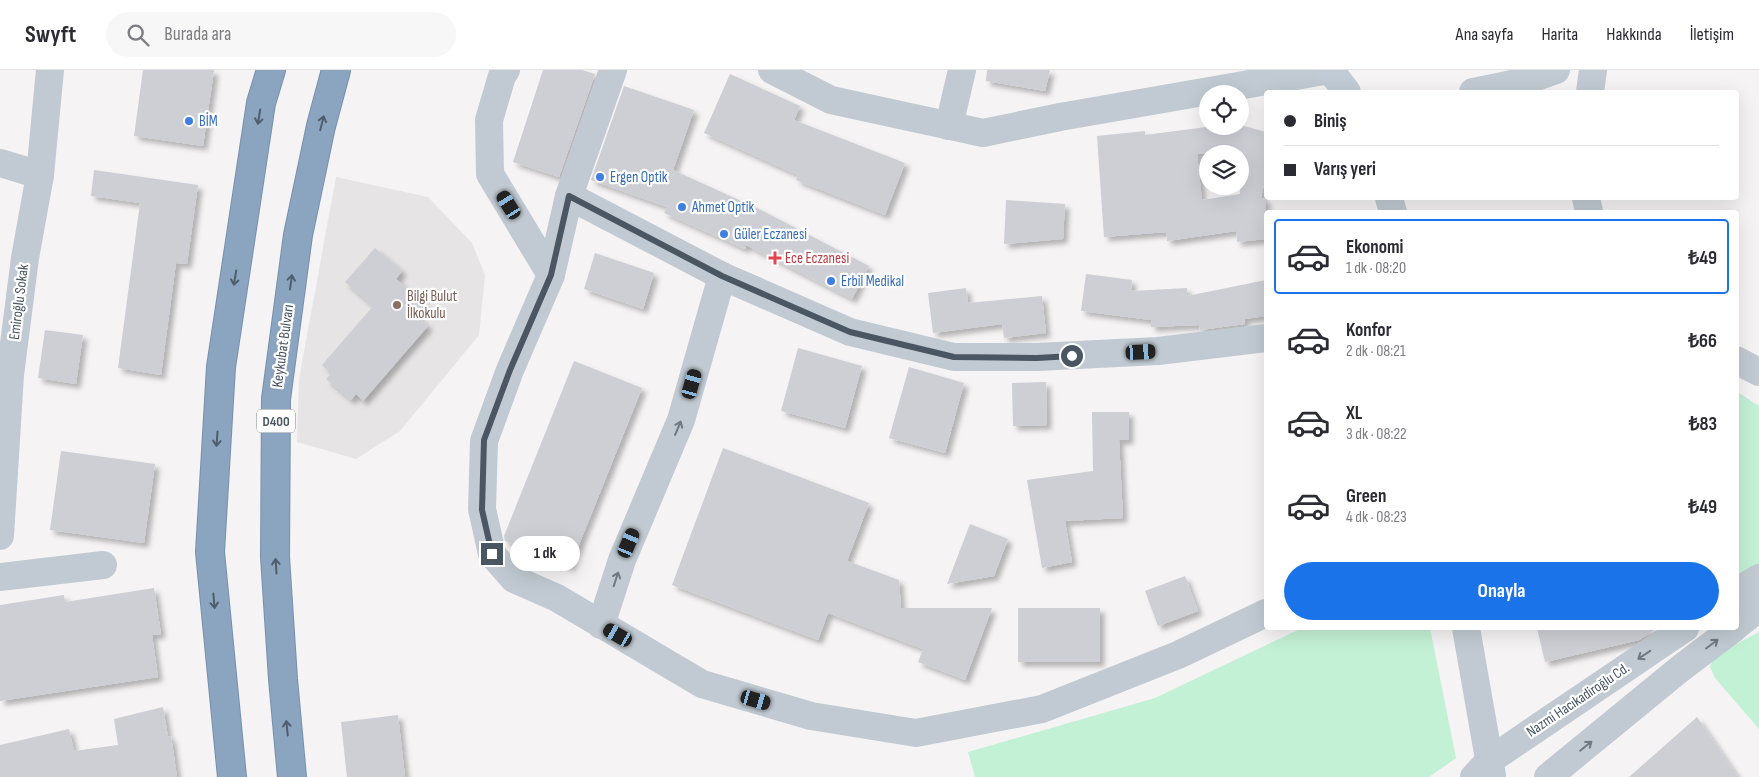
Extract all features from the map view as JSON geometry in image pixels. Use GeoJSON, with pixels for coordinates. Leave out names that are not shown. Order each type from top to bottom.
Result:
{"type":"FeatureCollection","features":[{"type":"Feature","properties":{"kind":"highway"},"geometry":{"type":"LineString","coordinates":[[232,777],[210,552],[221,367],[261,103],[271,70]]}},
{"type":"Feature","properties":{"kind":"highway","name":"Keykubat Bulvarı"},"geometry":{"type":"LineString","coordinates":[[292,777],[282,679],[275,557],[276,398],[298,235],[321,126],[336,70]]}},
{"type":"Feature","properties":{"kind":"street","name":"Emiroğlu Sokak"},"geometry":{"type":"LineString","coordinates":[[0,536],[5,374],[40,175],[50,70]]}},
{"type":"Feature","properties":{"kind":"street"},"geometry":{"type":"LineString","coordinates":[[506,70],[502,76],[489,120],[490,174],[551,275]]}},
{"type":"Feature","properties":{"kind":"street"},"geometry":{"type":"LineString","coordinates":[[613,70],[569,196],[551,275],[510,370],[484,440],[482,510],[492,554],[514,579],[557,598],[702,684],[811,716],[916,733],[1042,709],[1178,655],[1264,614]]}},
{"type":"Feature","properties":{"kind":"street"},"geometry":{"type":"LineString","coordinates":[[772,70],[831,100],[983,133],[1060,117],[1330,70],[1345,90]]}},
{"type":"Feature","properties":{"kind":"street"},"geometry":{"type":"LineString","coordinates":[[949,126],[962,70]]}},
{"type":"Feature","properties":{"kind":"street"},"geometry":{"type":"LineString","coordinates":[[1353,70],[1358,90]]}},
{"type":"Feature","properties":{"kind":"street"},"geometry":{"type":"LineString","coordinates":[[1483,90],[1522,82],[1556,70]]}},
{"type":"Feature","properties":{"kind":"street"},"geometry":{"type":"LineString","coordinates":[[1590,90],[1593,70]]}},
{"type":"Feature","properties":{"kind":"street"},"geometry":{"type":"LineString","coordinates":[[0,163],[40,175]]}},
{"type":"Feature","properties":{"kind":"street"},"geometry":{"type":"LineString","coordinates":[[569,196],[722,276],[850,332],[954,357],[1037,358],[1158,351],[1264,338]]}},
{"type":"Feature","properties":{"kind":"street"},"geometry":{"type":"LineString","coordinates":[[601,625],[622,560],[681,420],[722,276]]}},
{"type":"Feature","properties":{"kind":"street"},"geometry":{"type":"LineString","coordinates":[[1739,362],[1759,372]]}},
{"type":"Feature","properties":{"kind":"street"},"geometry":{"type":"LineString","coordinates":[[0,577],[103,565]]}},
{"type":"Feature","properties":{"kind":"street"},"geometry":{"type":"LineString","coordinates":[[1739,590],[1759,578]]}},
{"type":"Feature","properties":{"kind":"street"},"geometry":{"type":"LineString","coordinates":[[1739,623],[1759,608]]}},
{"type":"Feature","properties":{"kind":"street"},"geometry":{"type":"LineString","coordinates":[[1466,630],[1485,771]]}},
{"type":"Feature","properties":{"kind":"street","name":"Nazmi Hacıkadiroğlu Cd."},"geometry":{"type":"LineString","coordinates":[[1485,771],[1681,630]]}},
{"type":"Feature","properties":{"kind":"street"},"geometry":{"type":"LineString","coordinates":[[1548,777],[1730,630]]}},
{"type":"Feature","properties":{"kind":"shaded area","name":"Bilgi Bulut İlkokulu"},"geometry":{"type":"Polygon","coordinates":[[[336,177],[428,197],[472,243],[485,275],[479,335],[400,431],[356,459],[297,442],[299,379],[336,177]]]}},
{"type":"Feature","properties":{"kind":"green space"},"geometry":{"type":"Polygon","coordinates":[[[1739,393],[1759,406],[1759,566],[1739,577],[1739,393]]]}},
{"type":"Feature","properties":{"kind":"green space"},"geometry":{"type":"Polygon","coordinates":[[[1298,630],[1430,630],[1456,758],[1429,777],[975,777],[968,752],[1155,698],[1298,630]]]}},
{"type":"Feature","properties":{"kind":"green space"},"geometry":{"type":"Polygon","coordinates":[[[1759,632],[1759,729],[1715,678],[1710,667],[1714,656],[1759,632]]]}},
{"type":"Feature","properties":{"kind":"building"},"geometry":{"type":"Polygon","coordinates":[[[143,70],[214,70],[203,146],[134,136],[143,70]]]}},
{"type":"Feature","properties":{"kind":"building"},"geometry":{"type":"Polygon","coordinates":[[[543,70],[582,70],[595,74],[559,177],[513,162],[543,70]]]}},
{"type":"Feature","properties":{"kind":"building"},"geometry":{"type":"Polygon","coordinates":[[[987,70],[1050,70],[1045,91],[986,81],[987,70]]]}},
{"type":"Feature","properties":{"kind":"building"},"geometry":{"type":"Polygon","coordinates":[[[730,74],[800,106],[794,120],[905,163],[885,215],[796,180],[798,175],[704,133],[730,74]]]}},
{"type":"Feature","properties":{"kind":"building"},"geometry":{"type":"Polygon","coordinates":[[[624,86],[694,110],[673,170],[761,210],[869,266],[852,299],[746,245],[745,249],[664,213],[667,207],[591,180],[624,86]]]}},
{"type":"Feature","properties":{"kind":"building"},"geometry":{"type":"Polygon","coordinates":[[[1249,127],[1264,131],[1264,184],[1261,198],[1266,200],[1264,239],[1237,242],[1236,231],[1167,241],[1166,232],[1104,237],[1097,136],[1145,131],[1145,135],[1199,128],[1199,135],[1249,135],[1249,127]]]}},
{"type":"Feature","properties":{"kind":"building"},"geometry":{"type":"Polygon","coordinates":[[[94,170],[198,185],[187,264],[176,263],[161,375],[118,368],[140,203],[91,196],[94,170]]]}},
{"type":"Feature","properties":{"kind":"building"},"geometry":{"type":"Polygon","coordinates":[[[1006,200],[1065,204],[1063,239],[1004,244],[1006,200]]]}},
{"type":"Feature","properties":{"kind":"building"},"geometry":{"type":"Polygon","coordinates":[[[375,248],[402,271],[396,279],[425,304],[416,315],[428,326],[363,401],[356,394],[351,400],[326,379],[331,373],[322,365],[373,306],[345,282],[375,248]]]}},
{"type":"Feature","properties":{"kind":"building"},"geometry":{"type":"Polygon","coordinates":[[[595,253],[654,273],[643,309],[584,289],[595,253]]]}},
{"type":"Feature","properties":{"kind":"building"},"geometry":{"type":"Polygon","coordinates":[[[1086,274],[1132,280],[1131,291],[1187,288],[1187,296],[1264,280],[1264,316],[1244,319],[1245,324],[1200,330],[1199,325],[1151,327],[1151,320],[1081,311],[1086,274]]]}},
{"type":"Feature","properties":{"kind":"building"},"geometry":{"type":"Polygon","coordinates":[[[966,288],[968,303],[1042,296],[1046,333],[1004,338],[1002,324],[933,333],[928,293],[966,288]]]}},
{"type":"Feature","properties":{"kind":"building"},"geometry":{"type":"Polygon","coordinates":[[[45,330],[83,335],[76,384],[38,378],[45,330]]]}},
{"type":"Feature","properties":{"kind":"building"},"geometry":{"type":"Polygon","coordinates":[[[798,348],[862,366],[845,428],[781,411],[798,348]]]}},
{"type":"Feature","properties":{"kind":"building"},"geometry":{"type":"Polygon","coordinates":[[[574,361],[642,388],[570,567],[505,541],[504,536],[574,361]]]}},
{"type":"Feature","properties":{"kind":"building"},"geometry":{"type":"Polygon","coordinates":[[[909,367],[964,383],[945,453],[889,438],[909,367]]]}},
{"type":"Feature","properties":{"kind":"building"},"geometry":{"type":"Polygon","coordinates":[[[1046,382],[1047,425],[1013,426],[1012,383],[1046,382]]]}},
{"type":"Feature","properties":{"kind":"building"},"geometry":{"type":"Polygon","coordinates":[[[1092,412],[1129,412],[1129,440],[1119,440],[1123,518],[1065,521],[1072,562],[1042,568],[1027,480],[1093,471],[1092,412]]]}},
{"type":"Feature","properties":{"kind":"building"},"geometry":{"type":"Polygon","coordinates":[[[723,448],[869,503],[847,561],[899,580],[901,608],[992,608],[965,680],[918,662],[923,649],[828,613],[818,640],[672,585],[723,448]]]}},
{"type":"Feature","properties":{"kind":"building"},"geometry":{"type":"Polygon","coordinates":[[[61,451],[155,464],[144,543],[50,530],[61,451]]]}},
{"type":"Feature","properties":{"kind":"building"},"geometry":{"type":"Polygon","coordinates":[[[970,524],[1008,539],[994,576],[947,584],[970,524]]]}},
{"type":"Feature","properties":{"kind":"building"},"geometry":{"type":"Polygon","coordinates":[[[1185,576],[1198,611],[1158,626],[1145,591],[1185,576]]]}},
{"type":"Feature","properties":{"kind":"building"},"geometry":{"type":"Polygon","coordinates":[[[154,588],[161,634],[152,635],[158,677],[0,701],[0,605],[64,595],[65,602],[154,588]]]}},
{"type":"Feature","properties":{"kind":"building"},"geometry":{"type":"Polygon","coordinates":[[[1018,608],[1100,608],[1100,662],[1018,662],[1018,608]]]}},
{"type":"Feature","properties":{"kind":"building"},"geometry":{"type":"Polygon","coordinates":[[[1537,630],[1654,630],[1639,640],[1545,662],[1537,630]]]}},
{"type":"Feature","properties":{"kind":"building"},"geometry":{"type":"Polygon","coordinates":[[[163,707],[168,737],[171,736],[177,777],[0,777],[0,745],[69,729],[74,751],[118,745],[114,719],[163,707]]]}},
{"type":"Feature","properties":{"kind":"building"},"geometry":{"type":"Polygon","coordinates":[[[398,715],[405,777],[347,777],[341,722],[398,715]]]}},
{"type":"Feature","properties":{"kind":"building"},"geometry":{"type":"Polygon","coordinates":[[[1697,717],[1738,777],[1629,777],[1697,717]]]}},
{"type":"Feature","properties":{"kind":"place","name":"BİM"},"geometry":{"type":"Point","coordinates":[189,121]}},
{"type":"Feature","properties":{"kind":"place","name":"Ergen Optik"},"geometry":{"type":"Point","coordinates":[600,177]}},
{"type":"Feature","properties":{"kind":"place","name":"Ahmet Optik"},"geometry":{"type":"Point","coordinates":[682,207]}},
{"type":"Feature","properties":{"kind":"place","name":"Güler Eczanesi"},"geometry":{"type":"Point","coordinates":[724,234]}},
{"type":"Feature","properties":{"kind":"place","name":"Ece Eczanesi"},"geometry":{"type":"Point","coordinates":[775,258]}},
{"type":"Feature","properties":{"kind":"place","name":"Erbil Medikal"},"geometry":{"type":"Point","coordinates":[831,281]}},
{"type":"Feature","properties":{"kind":"place","name":"Bilgi Bulut İlkokulu"},"geometry":{"type":"Point","coordinates":[397,305]}},
{"type":"Feature","properties":{"kind":"route"},"geometry":{"type":"LineString","coordinates":[[492,554],[482,510],[484,440],[510,370],[551,275],[569,196],[722,276],[850,332],[954,357],[1037,358],[1072,356]]}}]}
